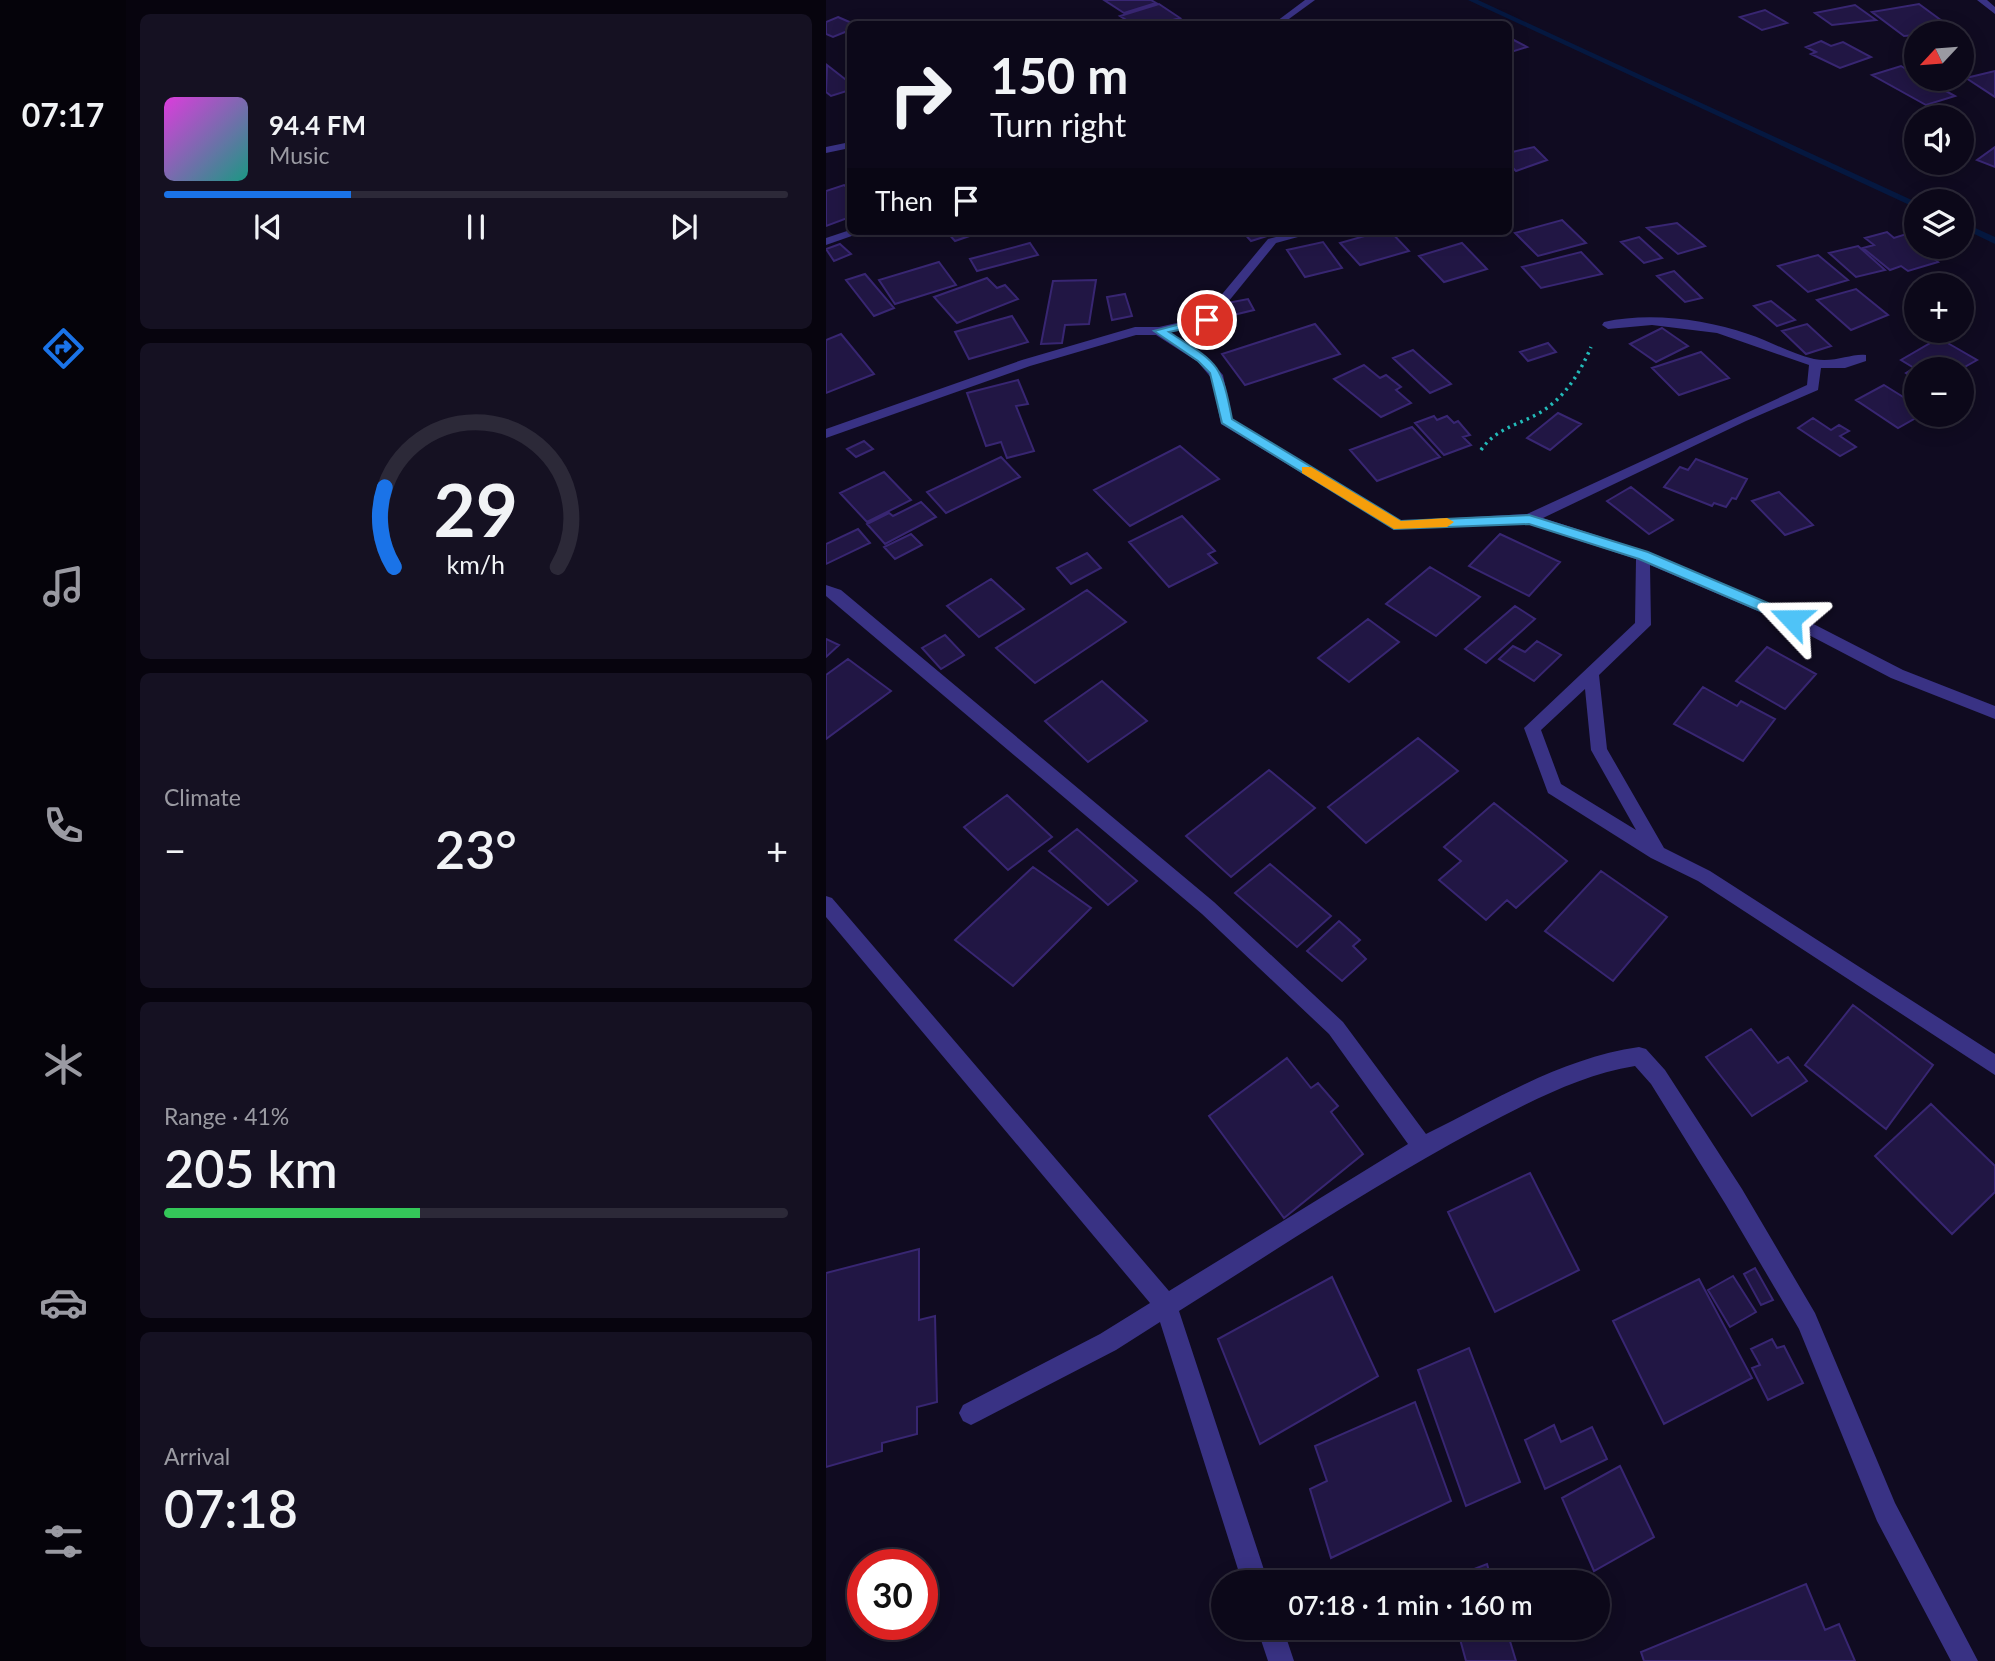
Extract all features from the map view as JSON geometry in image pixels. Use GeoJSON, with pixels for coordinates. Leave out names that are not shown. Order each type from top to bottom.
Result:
{"type":"FeatureCollection","features":[{"type":"Feature","properties":{"kind":"street"},"geometry":{"type":"LineString","coordinates":[[1281,21],[1311,0]]}},
{"type":"Feature","properties":{"kind":"street"},"geometry":{"type":"LineString","coordinates":[[1981,0],[1995,10]]}},
{"type":"Feature","properties":{"kind":"street"},"geometry":{"type":"LineString","coordinates":[[826,150],[847,146]]}},
{"type":"Feature","properties":{"kind":"street"},"geometry":{"type":"LineString","coordinates":[[826,242],[848,235]]}},
{"type":"Feature","properties":{"kind":"street"},"geometry":{"type":"LineString","coordinates":[[826,434],[1026,363],[1136,331],[1159,331],[1207,320],[1272,241],[1297,235]]}},
{"type":"Feature","properties":{"kind":"street"},"geometry":{"type":"LineString","coordinates":[[1608,325],[1628,320],[1730,332],[1815,364],[1846,366],[1862,358]]}},
{"type":"Feature","properties":{"kind":"street"},"geometry":{"type":"LineString","coordinates":[[1159,331],[1202,359],[1214,371],[1218,378],[1226,421],[1399,526],[1529,519],[1612,482],[1735,418],[1813,387],[1815,364]]}},
{"type":"Feature","properties":{"kind":"street"},"geometry":{"type":"LineString","coordinates":[[1529,519],[1643,556],[1791,619],[1897,674],[1995,713]]}},
{"type":"Feature","properties":{"kind":"street"},"geometry":{"type":"LineString","coordinates":[[1643,556],[1643,625],[1532,728],[1554,788],[1657,853],[1704,876],[1995,1065]]}},
{"type":"Feature","properties":{"kind":"street"},"geometry":{"type":"LineString","coordinates":[[826,590],[846,603],[1208,908],[1336,1028],[1423,1147]]}},
{"type":"Feature","properties":{"kind":"street"},"geometry":{"type":"LineString","coordinates":[[1591,673],[1599,750],[1657,853]]}},
{"type":"Feature","properties":{"kind":"street"},"geometry":{"type":"LineString","coordinates":[[826,904],[1167,1305],[1251,1570]]}},
{"type":"Feature","properties":{"kind":"street"},"geometry":{"type":"LineString","coordinates":[[971,1413],[1108,1342],[1423,1147],[1579,1070],[1615,1058],[1639,1056],[1658,1077],[1734,1197],[1807,1321],[1886,1511],[1965,1661]]}},
{"type":"Feature","properties":{"kind":"street"},"geometry":{"type":"LineString","coordinates":[[1274,1640],[1280,1661]]}},
{"type":"Feature","properties":{"kind":"path"},"geometry":{"type":"LineString","coordinates":[[1481,450],[1487,440],[1502,429],[1534,416],[1558,398],[1574,382],[1596,334],[1608,325]]}},
{"type":"Feature","properties":{"kind":"building"},"geometry":{"type":"Polygon","coordinates":[[[1104,0],[1151,0],[1156,3],[1124,13],[1104,0]]]}},
{"type":"Feature","properties":{"kind":"building"},"geometry":{"type":"Polygon","coordinates":[[[1159,4],[1180,18],[1169,21],[1128,21],[1120,16],[1159,4]]]}},
{"type":"Feature","properties":{"kind":"building"},"geometry":{"type":"Polygon","coordinates":[[[1919,4],[1942,21],[1904,21],[1904,36],[1872,12],[1919,4]]]}},
{"type":"Feature","properties":{"kind":"building"},"geometry":{"type":"Polygon","coordinates":[[[1855,5],[1876,20],[1832,25],[1815,13],[1855,5]]]}},
{"type":"Feature","properties":{"kind":"building"},"geometry":{"type":"Polygon","coordinates":[[[1765,10],[1787,23],[1762,30],[1740,17],[1765,10]]]}},
{"type":"Feature","properties":{"kind":"building"},"geometry":{"type":"Polygon","coordinates":[[[838,17],[847,21],[847,31],[833,37],[826,34],[826,22],[838,17]]]}},
{"type":"Feature","properties":{"kind":"building"},"geometry":{"type":"Polygon","coordinates":[[[1512,39],[1527,47],[1512,52],[1512,39]]]}},
{"type":"Feature","properties":{"kind":"building"},"geometry":{"type":"Polygon","coordinates":[[[1821,41],[1831,46],[1843,42],[1871,57],[1840,68],[1811,54],[1816,52],[1806,47],[1821,41]]]}},
{"type":"Feature","properties":{"kind":"building"},"geometry":{"type":"Polygon","coordinates":[[[827,65],[847,81],[847,91],[831,96],[826,92],[827,65]]]}},
{"type":"Feature","properties":{"kind":"building"},"geometry":{"type":"Polygon","coordinates":[[[1901,66],[1904,68],[1904,91],[1946,91],[1955,96],[1926,105],[1872,75],[1901,66]]]}},
{"type":"Feature","properties":{"kind":"building"},"geometry":{"type":"Polygon","coordinates":[[[1995,71],[1995,97],[1974,83],[1974,76],[1995,71]]]}},
{"type":"Feature","properties":{"kind":"building"},"geometry":{"type":"Polygon","coordinates":[[[1534,147],[1547,160],[1516,171],[1512,167],[1512,152],[1534,147]]]}},
{"type":"Feature","properties":{"kind":"building"},"geometry":{"type":"Polygon","coordinates":[[[1995,147],[1995,167],[1977,160],[1995,147]]]}},
{"type":"Feature","properties":{"kind":"building"},"geometry":{"type":"Polygon","coordinates":[[[844,185],[847,188],[847,218],[826,226],[826,191],[844,185]]]}},
{"type":"Feature","properties":{"kind":"building"},"geometry":{"type":"Polygon","coordinates":[[[1562,220],[1586,243],[1538,256],[1515,233],[1562,220]]]}},
{"type":"Feature","properties":{"kind":"building"},"geometry":{"type":"Polygon","coordinates":[[[1677,223],[1705,246],[1678,254],[1647,228],[1677,223]]]}},
{"type":"Feature","properties":{"kind":"building"},"geometry":{"type":"Polygon","coordinates":[[[1887,232],[1894,238],[1904,235],[1904,259],[1934,259],[1938,262],[1908,271],[1901,266],[1890,270],[1863,248],[1874,245],[1865,238],[1887,232]]]}},
{"type":"Feature","properties":{"kind":"building"},"geometry":{"type":"Polygon","coordinates":[[[950,235],[972,235],[955,241],[950,235]]]}},
{"type":"Feature","properties":{"kind":"building"},"geometry":{"type":"Polygon","coordinates":[[[1246,235],[1270,235],[1251,241],[1246,235]]]}},
{"type":"Feature","properties":{"kind":"building"},"geometry":{"type":"Polygon","coordinates":[[[1368,235],[1394,235],[1409,251],[1360,265],[1340,243],[1368,235]]]}},
{"type":"Feature","properties":{"kind":"building"},"geometry":{"type":"Polygon","coordinates":[[[1639,237],[1662,258],[1644,263],[1621,242],[1639,237]]]}},
{"type":"Feature","properties":{"kind":"building"},"geometry":{"type":"Polygon","coordinates":[[[1323,242],[1342,268],[1305,277],[1287,250],[1323,242]]]}},
{"type":"Feature","properties":{"kind":"building"},"geometry":{"type":"Polygon","coordinates":[[[1030,243],[1038,255],[977,271],[970,259],[1030,243]]]}},
{"type":"Feature","properties":{"kind":"building"},"geometry":{"type":"Polygon","coordinates":[[[1462,243],[1487,269],[1444,282],[1419,256],[1462,243]]]}},
{"type":"Feature","properties":{"kind":"building"},"geometry":{"type":"Polygon","coordinates":[[[840,244],[851,254],[834,261],[826,249],[840,244]]]}},
{"type":"Feature","properties":{"kind":"building"},"geometry":{"type":"Polygon","coordinates":[[[1858,246],[1885,270],[1856,277],[1829,253],[1858,246]]]}},
{"type":"Feature","properties":{"kind":"building"},"geometry":{"type":"Polygon","coordinates":[[[1581,252],[1602,274],[1541,288],[1522,267],[1581,252]]]}},
{"type":"Feature","properties":{"kind":"building"},"geometry":{"type":"Polygon","coordinates":[[[1818,255],[1848,280],[1808,292],[1778,266],[1818,255]]]}},
{"type":"Feature","properties":{"kind":"building"},"geometry":{"type":"Polygon","coordinates":[[[939,262],[956,285],[895,304],[879,280],[939,262]]]}},
{"type":"Feature","properties":{"kind":"building"},"geometry":{"type":"Polygon","coordinates":[[[1674,271],[1702,298],[1685,302],[1657,276],[1674,271]]]}},
{"type":"Feature","properties":{"kind":"building"},"geometry":{"type":"Polygon","coordinates":[[[865,274],[894,308],[874,316],[846,280],[865,274]]]}},
{"type":"Feature","properties":{"kind":"building"},"geometry":{"type":"Polygon","coordinates":[[[987,278],[997,288],[1005,285],[1018,299],[957,323],[934,297],[987,278]]]}},
{"type":"Feature","properties":{"kind":"building"},"geometry":{"type":"Polygon","coordinates":[[[1096,280],[1089,324],[1065,325],[1062,343],[1041,344],[1053,281],[1096,280]]]}},
{"type":"Feature","properties":{"kind":"building"},"geometry":{"type":"Polygon","coordinates":[[[1856,289],[1888,315],[1851,330],[1817,300],[1856,289]]]}},
{"type":"Feature","properties":{"kind":"building"},"geometry":{"type":"Polygon","coordinates":[[[1125,294],[1132,316],[1112,320],[1107,297],[1125,294]]]}},
{"type":"Feature","properties":{"kind":"building"},"geometry":{"type":"Polygon","coordinates":[[[1248,299],[1254,310],[1229,316],[1222,304],[1248,299]]]}},
{"type":"Feature","properties":{"kind":"building"},"geometry":{"type":"Polygon","coordinates":[[[1771,301],[1795,320],[1777,326],[1754,306],[1771,301]]]}},
{"type":"Feature","properties":{"kind":"building"},"geometry":{"type":"Polygon","coordinates":[[[1012,316],[1028,342],[969,359],[955,332],[1012,316]]]}},
{"type":"Feature","properties":{"kind":"building"},"geometry":{"type":"Polygon","coordinates":[[[1315,324],[1340,354],[1245,385],[1222,354],[1315,324]]]}},
{"type":"Feature","properties":{"kind":"building"},"geometry":{"type":"Polygon","coordinates":[[[1807,324],[1831,346],[1806,354],[1782,331],[1807,324]]]}},
{"type":"Feature","properties":{"kind":"building"},"geometry":{"type":"Polygon","coordinates":[[[1662,328],[1688,346],[1656,362],[1630,344],[1662,328]]]}},
{"type":"Feature","properties":{"kind":"building"},"geometry":{"type":"Polygon","coordinates":[[[841,334],[874,374],[826,393],[826,340],[841,334]]]}},
{"type":"Feature","properties":{"kind":"building"},"geometry":{"type":"Polygon","coordinates":[[[1548,343],[1556,352],[1528,361],[1520,352],[1548,343]]]}},
{"type":"Feature","properties":{"kind":"building"},"geometry":{"type":"Polygon","coordinates":[[[1930,343],[1948,343],[1972,357],[1906,357],[1930,343]]]}},
{"type":"Feature","properties":{"kind":"building"},"geometry":{"type":"Polygon","coordinates":[[[1413,350],[1451,384],[1430,393],[1393,358],[1413,350]]]}},
{"type":"Feature","properties":{"kind":"building"},"geometry":{"type":"Polygon","coordinates":[[[1701,352],[1729,378],[1679,395],[1652,368],[1701,352]]]}},
{"type":"Feature","properties":{"kind":"building"},"geometry":{"type":"Polygon","coordinates":[[[1364,365],[1380,378],[1386,375],[1401,387],[1396,390],[1411,403],[1381,417],[1334,379],[1364,365]]]}},
{"type":"Feature","properties":{"kind":"building"},"geometry":{"type":"Polygon","coordinates":[[[1018,380],[1028,404],[1016,406],[1034,451],[1007,458],[1001,442],[986,446],[967,393],[1018,380]]]}},
{"type":"Feature","properties":{"kind":"building"},"geometry":{"type":"Polygon","coordinates":[[[1884,385],[1904,398],[1904,425],[1898,428],[1856,400],[1884,385]]]}},
{"type":"Feature","properties":{"kind":"building"},"geometry":{"type":"Polygon","coordinates":[[[1558,413],[1581,424],[1550,450],[1527,438],[1558,413]]]}},
{"type":"Feature","properties":{"kind":"building"},"geometry":{"type":"Polygon","coordinates":[[[1434,416],[1437,420],[1447,416],[1454,423],[1458,421],[1470,435],[1463,437],[1471,445],[1444,455],[1415,423],[1434,416]]]}},
{"type":"Feature","properties":{"kind":"building"},"geometry":{"type":"Polygon","coordinates":[[[1813,418],[1831,430],[1839,425],[1849,431],[1840,436],[1856,447],[1840,456],[1798,428],[1813,418]]]}},
{"type":"Feature","properties":{"kind":"building"},"geometry":{"type":"Polygon","coordinates":[[[1412,427],[1440,457],[1377,481],[1350,450],[1412,427]]]}},
{"type":"Feature","properties":{"kind":"building"},"geometry":{"type":"Polygon","coordinates":[[[864,441],[873,449],[856,457],[847,449],[864,441]]]}},
{"type":"Feature","properties":{"kind":"building"},"geometry":{"type":"Polygon","coordinates":[[[1180,446],[1219,479],[1130,526],[1094,490],[1180,446]]]}},
{"type":"Feature","properties":{"kind":"building"},"geometry":{"type":"Polygon","coordinates":[[[1001,457],[1020,477],[946,513],[927,492],[1001,457]]]}},
{"type":"Feature","properties":{"kind":"building"},"geometry":{"type":"Polygon","coordinates":[[[1696,459],[1747,479],[1736,499],[1732,498],[1726,507],[1714,503],[1712,506],[1664,487],[1680,467],[1688,470],[1696,459]]]}},
{"type":"Feature","properties":{"kind":"building"},"geometry":{"type":"Polygon","coordinates":[[[884,472],[911,500],[867,522],[840,493],[884,472]]]}},
{"type":"Feature","properties":{"kind":"building"},"geometry":{"type":"Polygon","coordinates":[[[1631,487],[1673,520],[1649,534],[1607,501],[1631,487]]]}},
{"type":"Feature","properties":{"kind":"building"},"geometry":{"type":"Polygon","coordinates":[[[1779,492],[1813,525],[1785,535],[1752,501],[1779,492]]]}},
{"type":"Feature","properties":{"kind":"building"},"geometry":{"type":"Polygon","coordinates":[[[921,502],[936,517],[885,544],[867,524],[889,513],[893,516],[921,502]]]}},
{"type":"Feature","properties":{"kind":"building"},"geometry":{"type":"Polygon","coordinates":[[[1182,516],[1215,551],[1208,554],[1217,563],[1169,587],[1129,542],[1182,516]]]}},
{"type":"Feature","properties":{"kind":"building"},"geometry":{"type":"Polygon","coordinates":[[[858,529],[870,543],[826,564],[826,544],[858,529]]]}},
{"type":"Feature","properties":{"kind":"building"},"geometry":{"type":"Polygon","coordinates":[[[911,534],[922,545],[895,559],[884,547],[911,534]]]}},
{"type":"Feature","properties":{"kind":"building"},"geometry":{"type":"Polygon","coordinates":[[[1500,534],[1560,562],[1529,596],[1469,566],[1500,534]]]}},
{"type":"Feature","properties":{"kind":"building"},"geometry":{"type":"Polygon","coordinates":[[[1087,553],[1101,568],[1071,584],[1057,568],[1087,553]]]}},
{"type":"Feature","properties":{"kind":"building"},"geometry":{"type":"Polygon","coordinates":[[[1430,567],[1480,597],[1436,636],[1386,604],[1430,567]]]}},
{"type":"Feature","properties":{"kind":"building"},"geometry":{"type":"Polygon","coordinates":[[[991,579],[1024,609],[979,637],[947,606],[991,579]]]}},
{"type":"Feature","properties":{"kind":"building"},"geometry":{"type":"Polygon","coordinates":[[[1087,590],[1126,622],[1035,683],[996,648],[1087,590]]]}},
{"type":"Feature","properties":{"kind":"building"},"geometry":{"type":"Polygon","coordinates":[[[1515,606],[1535,619],[1486,663],[1465,649],[1515,606]]]}},
{"type":"Feature","properties":{"kind":"building"},"geometry":{"type":"Polygon","coordinates":[[[1368,619],[1399,642],[1349,682],[1318,658],[1368,619]]]}},
{"type":"Feature","properties":{"kind":"building"},"geometry":{"type":"Polygon","coordinates":[[[945,635],[964,655],[941,669],[922,648],[945,635]]]}},
{"type":"Feature","properties":{"kind":"building"},"geometry":{"type":"Polygon","coordinates":[[[826,639],[839,645],[826,657],[826,639]]]}},
{"type":"Feature","properties":{"kind":"building"},"geometry":{"type":"Polygon","coordinates":[[[1537,641],[1561,655],[1534,681],[1499,659],[1513,646],[1525,652],[1537,641]]]}},
{"type":"Feature","properties":{"kind":"building"},"geometry":{"type":"Polygon","coordinates":[[[1767,647],[1816,674],[1785,709],[1736,681],[1767,647]]]}},
{"type":"Feature","properties":{"kind":"building"},"geometry":{"type":"Polygon","coordinates":[[[848,659],[891,691],[826,739],[826,675],[848,659]]]}},
{"type":"Feature","properties":{"kind":"building"},"geometry":{"type":"Polygon","coordinates":[[[1102,681],[1147,721],[1088,762],[1045,721],[1102,681]]]}},
{"type":"Feature","properties":{"kind":"building"},"geometry":{"type":"Polygon","coordinates":[[[1703,687],[1737,706],[1741,701],[1775,719],[1743,761],[1674,724],[1703,687]]]}},
{"type":"Feature","properties":{"kind":"building"},"geometry":{"type":"Polygon","coordinates":[[[1418,738],[1458,771],[1366,843],[1328,807],[1418,738]]]}},
{"type":"Feature","properties":{"kind":"building"},"geometry":{"type":"Polygon","coordinates":[[[1269,770],[1315,808],[1231,877],[1186,836],[1269,770]]]}},
{"type":"Feature","properties":{"kind":"building"},"geometry":{"type":"Polygon","coordinates":[[[1007,795],[1052,837],[1008,870],[964,827],[1007,795]]]}},
{"type":"Feature","properties":{"kind":"building"},"geometry":{"type":"Polygon","coordinates":[[[1494,803],[1567,861],[1516,908],[1507,900],[1486,920],[1439,880],[1461,861],[1444,847],[1494,803]]]}},
{"type":"Feature","properties":{"kind":"building"},"geometry":{"type":"Polygon","coordinates":[[[1077,829],[1137,881],[1108,905],[1049,851],[1077,829]]]}},
{"type":"Feature","properties":{"kind":"building"},"geometry":{"type":"Polygon","coordinates":[[[1270,864],[1331,916],[1297,947],[1235,893],[1270,864]]]}},
{"type":"Feature","properties":{"kind":"building"},"geometry":{"type":"Polygon","coordinates":[[[1033,867],[1091,908],[1013,986],[955,940],[1033,867]]]}},
{"type":"Feature","properties":{"kind":"building"},"geometry":{"type":"Polygon","coordinates":[[[1601,871],[1667,917],[1613,981],[1545,931],[1601,871]]]}},
{"type":"Feature","properties":{"kind":"building"},"geometry":{"type":"Polygon","coordinates":[[[1339,921],[1360,940],[1353,946],[1366,959],[1342,981],[1307,951],[1339,921]]]}},
{"type":"Feature","properties":{"kind":"building"},"geometry":{"type":"Polygon","coordinates":[[[1853,1005],[1933,1065],[1886,1129],[1805,1065],[1853,1005]]]}},
{"type":"Feature","properties":{"kind":"building"},"geometry":{"type":"Polygon","coordinates":[[[1751,1029],[1778,1063],[1788,1057],[1807,1081],[1752,1116],[1706,1057],[1751,1029]]]}},
{"type":"Feature","properties":{"kind":"building"},"geometry":{"type":"Polygon","coordinates":[[[1287,1058],[1311,1088],[1318,1083],[1338,1106],[1331,1112],[1363,1154],[1284,1218],[1209,1116],[1287,1058]]]}},
{"type":"Feature","properties":{"kind":"building"},"geometry":{"type":"Polygon","coordinates":[[[1931,1104],[1995,1166],[1995,1192],[1952,1234],[1875,1156],[1931,1104]]]}},
{"type":"Feature","properties":{"kind":"building"},"geometry":{"type":"Polygon","coordinates":[[[1530,1173],[1579,1270],[1495,1312],[1448,1212],[1530,1173]]]}},
{"type":"Feature","properties":{"kind":"building"},"geometry":{"type":"Polygon","coordinates":[[[919,1249],[919,1320],[935,1316],[937,1402],[917,1407],[917,1434],[882,1443],[882,1451],[826,1467],[826,1273],[919,1249]]]}},
{"type":"Feature","properties":{"kind":"building"},"geometry":{"type":"Polygon","coordinates":[[[1755,1268],[1773,1300],[1761,1305],[1744,1274],[1755,1268]]]}},
{"type":"Feature","properties":{"kind":"building"},"geometry":{"type":"Polygon","coordinates":[[[1733,1276],[1756,1312],[1730,1327],[1708,1290],[1733,1276]]]}},
{"type":"Feature","properties":{"kind":"building"},"geometry":{"type":"Polygon","coordinates":[[[1332,1277],[1378,1376],[1260,1444],[1218,1339],[1332,1277]]]}},
{"type":"Feature","properties":{"kind":"building"},"geometry":{"type":"Polygon","coordinates":[[[1699,1279],[1752,1378],[1664,1424],[1613,1321],[1699,1279]]]}},
{"type":"Feature","properties":{"kind":"building"},"geometry":{"type":"Polygon","coordinates":[[[1772,1339],[1777,1348],[1784,1346],[1803,1383],[1768,1400],[1752,1368],[1760,1365],[1751,1349],[1772,1339]]]}},
{"type":"Feature","properties":{"kind":"building"},"geometry":{"type":"Polygon","coordinates":[[[1469,1348],[1520,1482],[1466,1506],[1418,1370],[1469,1348]]]}},
{"type":"Feature","properties":{"kind":"building"},"geometry":{"type":"Polygon","coordinates":[[[1415,1402],[1451,1501],[1331,1558],[1310,1489],[1327,1481],[1315,1446],[1415,1402]]]}},
{"type":"Feature","properties":{"kind":"building"},"geometry":{"type":"Polygon","coordinates":[[[1554,1425],[1561,1442],[1592,1427],[1607,1459],[1545,1489],[1525,1440],[1554,1425]]]}},
{"type":"Feature","properties":{"kind":"building"},"geometry":{"type":"Polygon","coordinates":[[[1620,1466],[1654,1537],[1594,1570],[1562,1498],[1620,1466]]]}},
{"type":"Feature","properties":{"kind":"building"},"geometry":{"type":"Polygon","coordinates":[[[1487,1564],[1489,1570],[1471,1570],[1487,1564]]]}},
{"type":"Feature","properties":{"kind":"building"},"geometry":{"type":"Polygon","coordinates":[[[1806,1584],[1825,1630],[1839,1624],[1855,1661],[1644,1661],[1641,1652],[1806,1584]]]}},
{"type":"Feature","properties":{"kind":"building"},"geometry":{"type":"Polygon","coordinates":[[[1460,1640],[1510,1640],[1516,1661],[1466,1661],[1460,1640]]]}},
{"type":"Feature","properties":{"kind":"waterway"},"geometry":{"type":"LineString","coordinates":[[1472,0],[1904,199]]}},
{"type":"Feature","properties":{"kind":"waterway"},"geometry":{"type":"LineString","coordinates":[[1974,231],[1995,241]]}},
{"type":"Feature","properties":{"kind":"slow traffic"},"geometry":{"type":"LineString","coordinates":[[1307,470],[1399,526],[1447,522]]}},
{"type":"Feature","properties":{"kind":"route"},"geometry":{"type":"LineString","coordinates":[[1207,320],[1159,331],[1172,337],[1214,371],[1218,378],[1226,421],[1399,526],[1529,519],[1643,556],[1791,619]]}}]}
